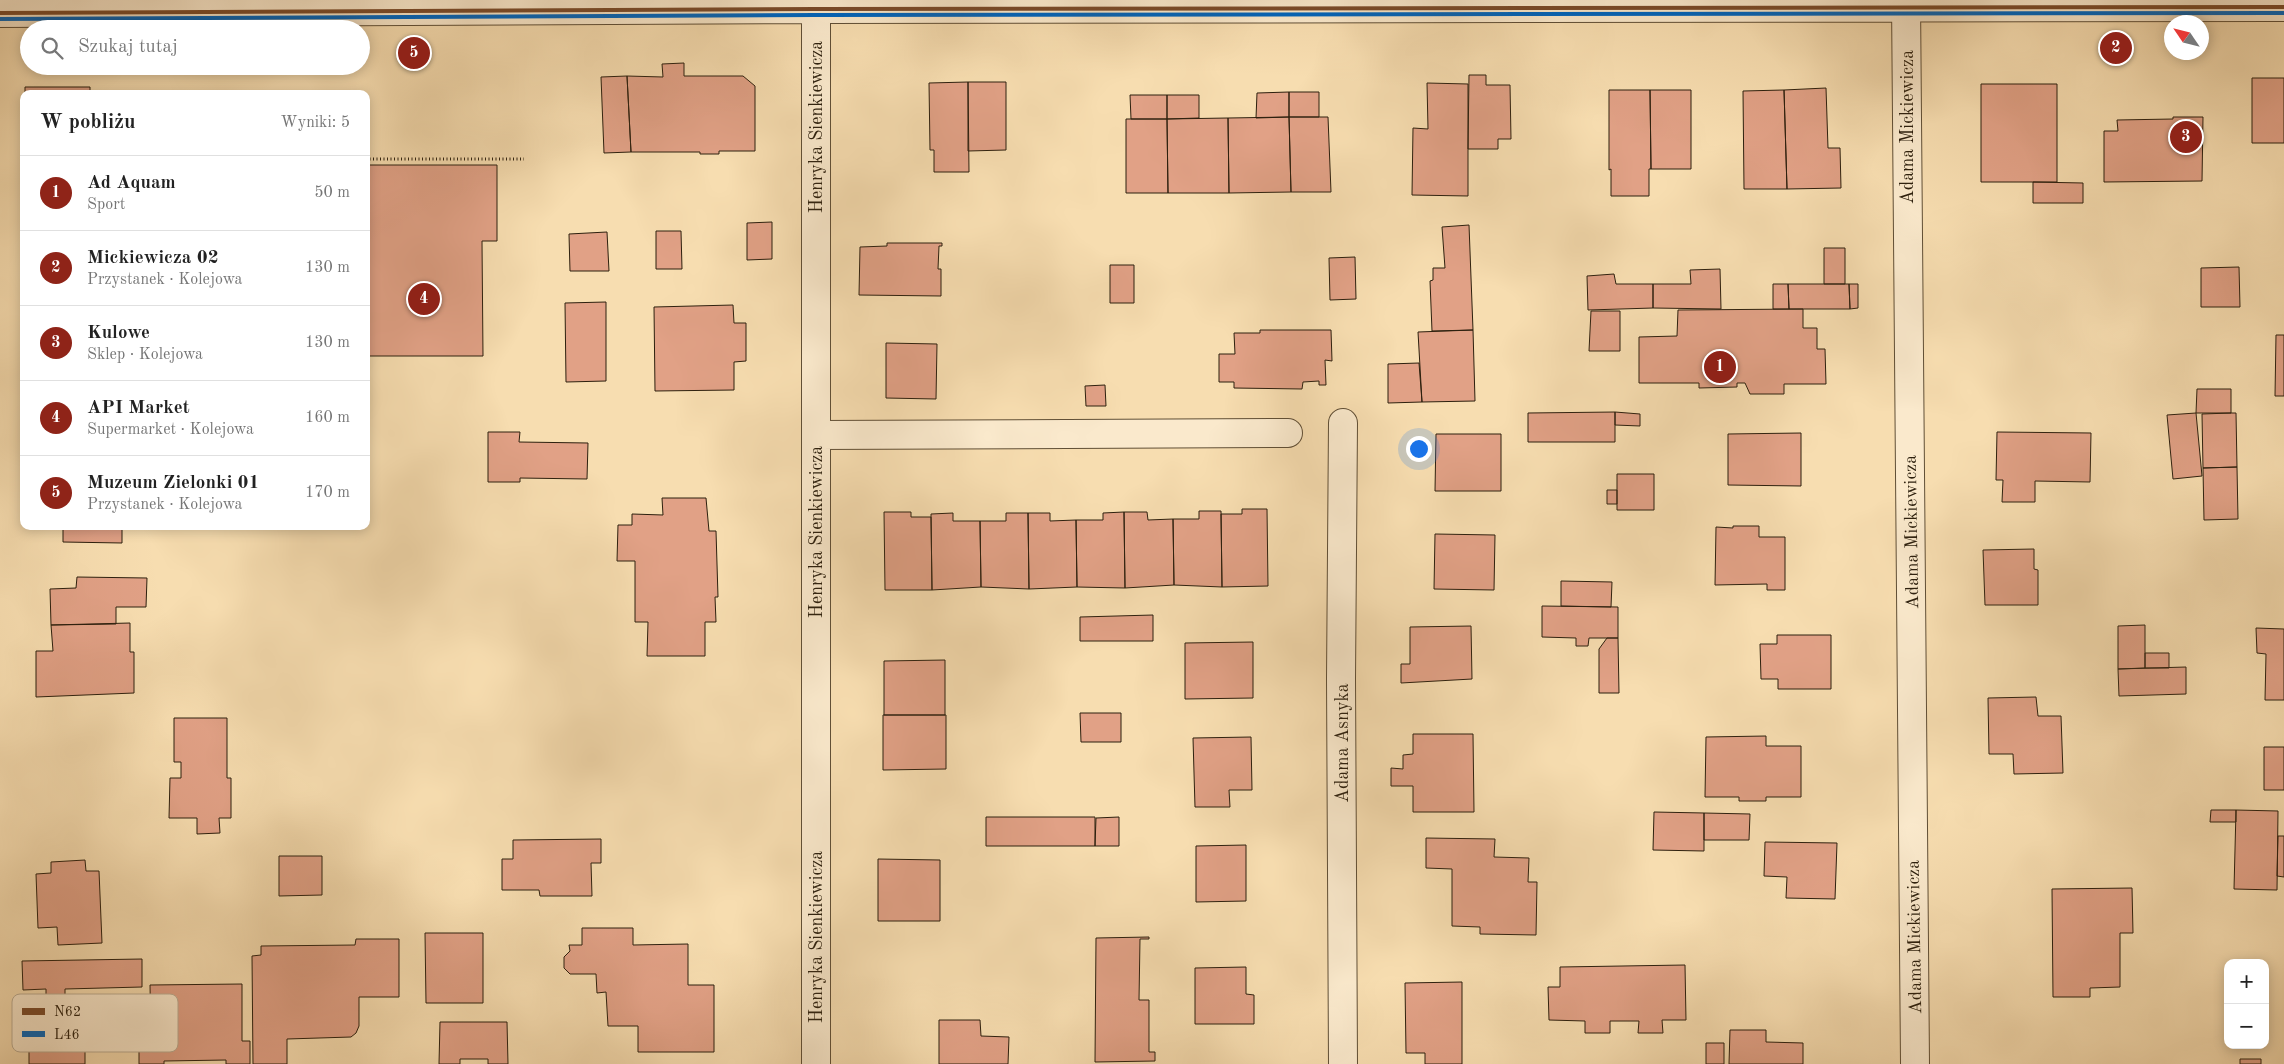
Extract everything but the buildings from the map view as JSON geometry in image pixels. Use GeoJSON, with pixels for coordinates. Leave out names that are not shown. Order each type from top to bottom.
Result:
{"type":"FeatureCollection","features":[{"type":"Feature","properties":{"kind":"street"},"geometry":{"type":"LineString","coordinates":[[0,12],[816,4],[1906,4],[2284,7]]}},
{"type":"Feature","properties":{"kind":"street","name":"Henryka Sienkiewicza"},"geometry":{"type":"LineString","coordinates":[[816,4],[816,1064]]}},
{"type":"Feature","properties":{"kind":"street","name":"Adama Mickiewicza"},"geometry":{"type":"LineString","coordinates":[[1906,4],[1915,1064]]}},
{"type":"Feature","properties":{"kind":"street","name":"Adama Asnyka"},"geometry":{"type":"LineString","coordinates":[[1343,423],[1343,1064]]}},
{"type":"Feature","properties":{"kind":"street"},"geometry":{"type":"LineString","coordinates":[[816,435],[1288,433]]}},
{"type":"Feature","properties":{"kind":"path"},"geometry":{"type":"LineString","coordinates":[[370,159],[524,159]]}},
{"type":"Feature","properties":{"kind":"transit line","name":"N62"},"geometry":{"type":"LineString","coordinates":[[0,13],[816,9],[2284,7]]}},
{"type":"Feature","properties":{"kind":"transit line","name":"L46"},"geometry":{"type":"LineString","coordinates":[[0,19],[816,15],[2284,13]]}},
{"type":"Feature","properties":{"kind":"place","name":"Mickiewicza 02"},"geometry":{"type":"Point","coordinates":[2116,48]}},
{"type":"Feature","properties":{"kind":"place","name":"Muzeum Zielonki 01"},"geometry":{"type":"Point","coordinates":[414,53]}},
{"type":"Feature","properties":{"kind":"place","name":"Kulowe"},"geometry":{"type":"Point","coordinates":[2186,137]}},
{"type":"Feature","properties":{"kind":"place","name":"API Market"},"geometry":{"type":"Point","coordinates":[424,299]}},
{"type":"Feature","properties":{"kind":"place","name":"Ad Aquam"},"geometry":{"type":"Point","coordinates":[1720,367]}}]}
